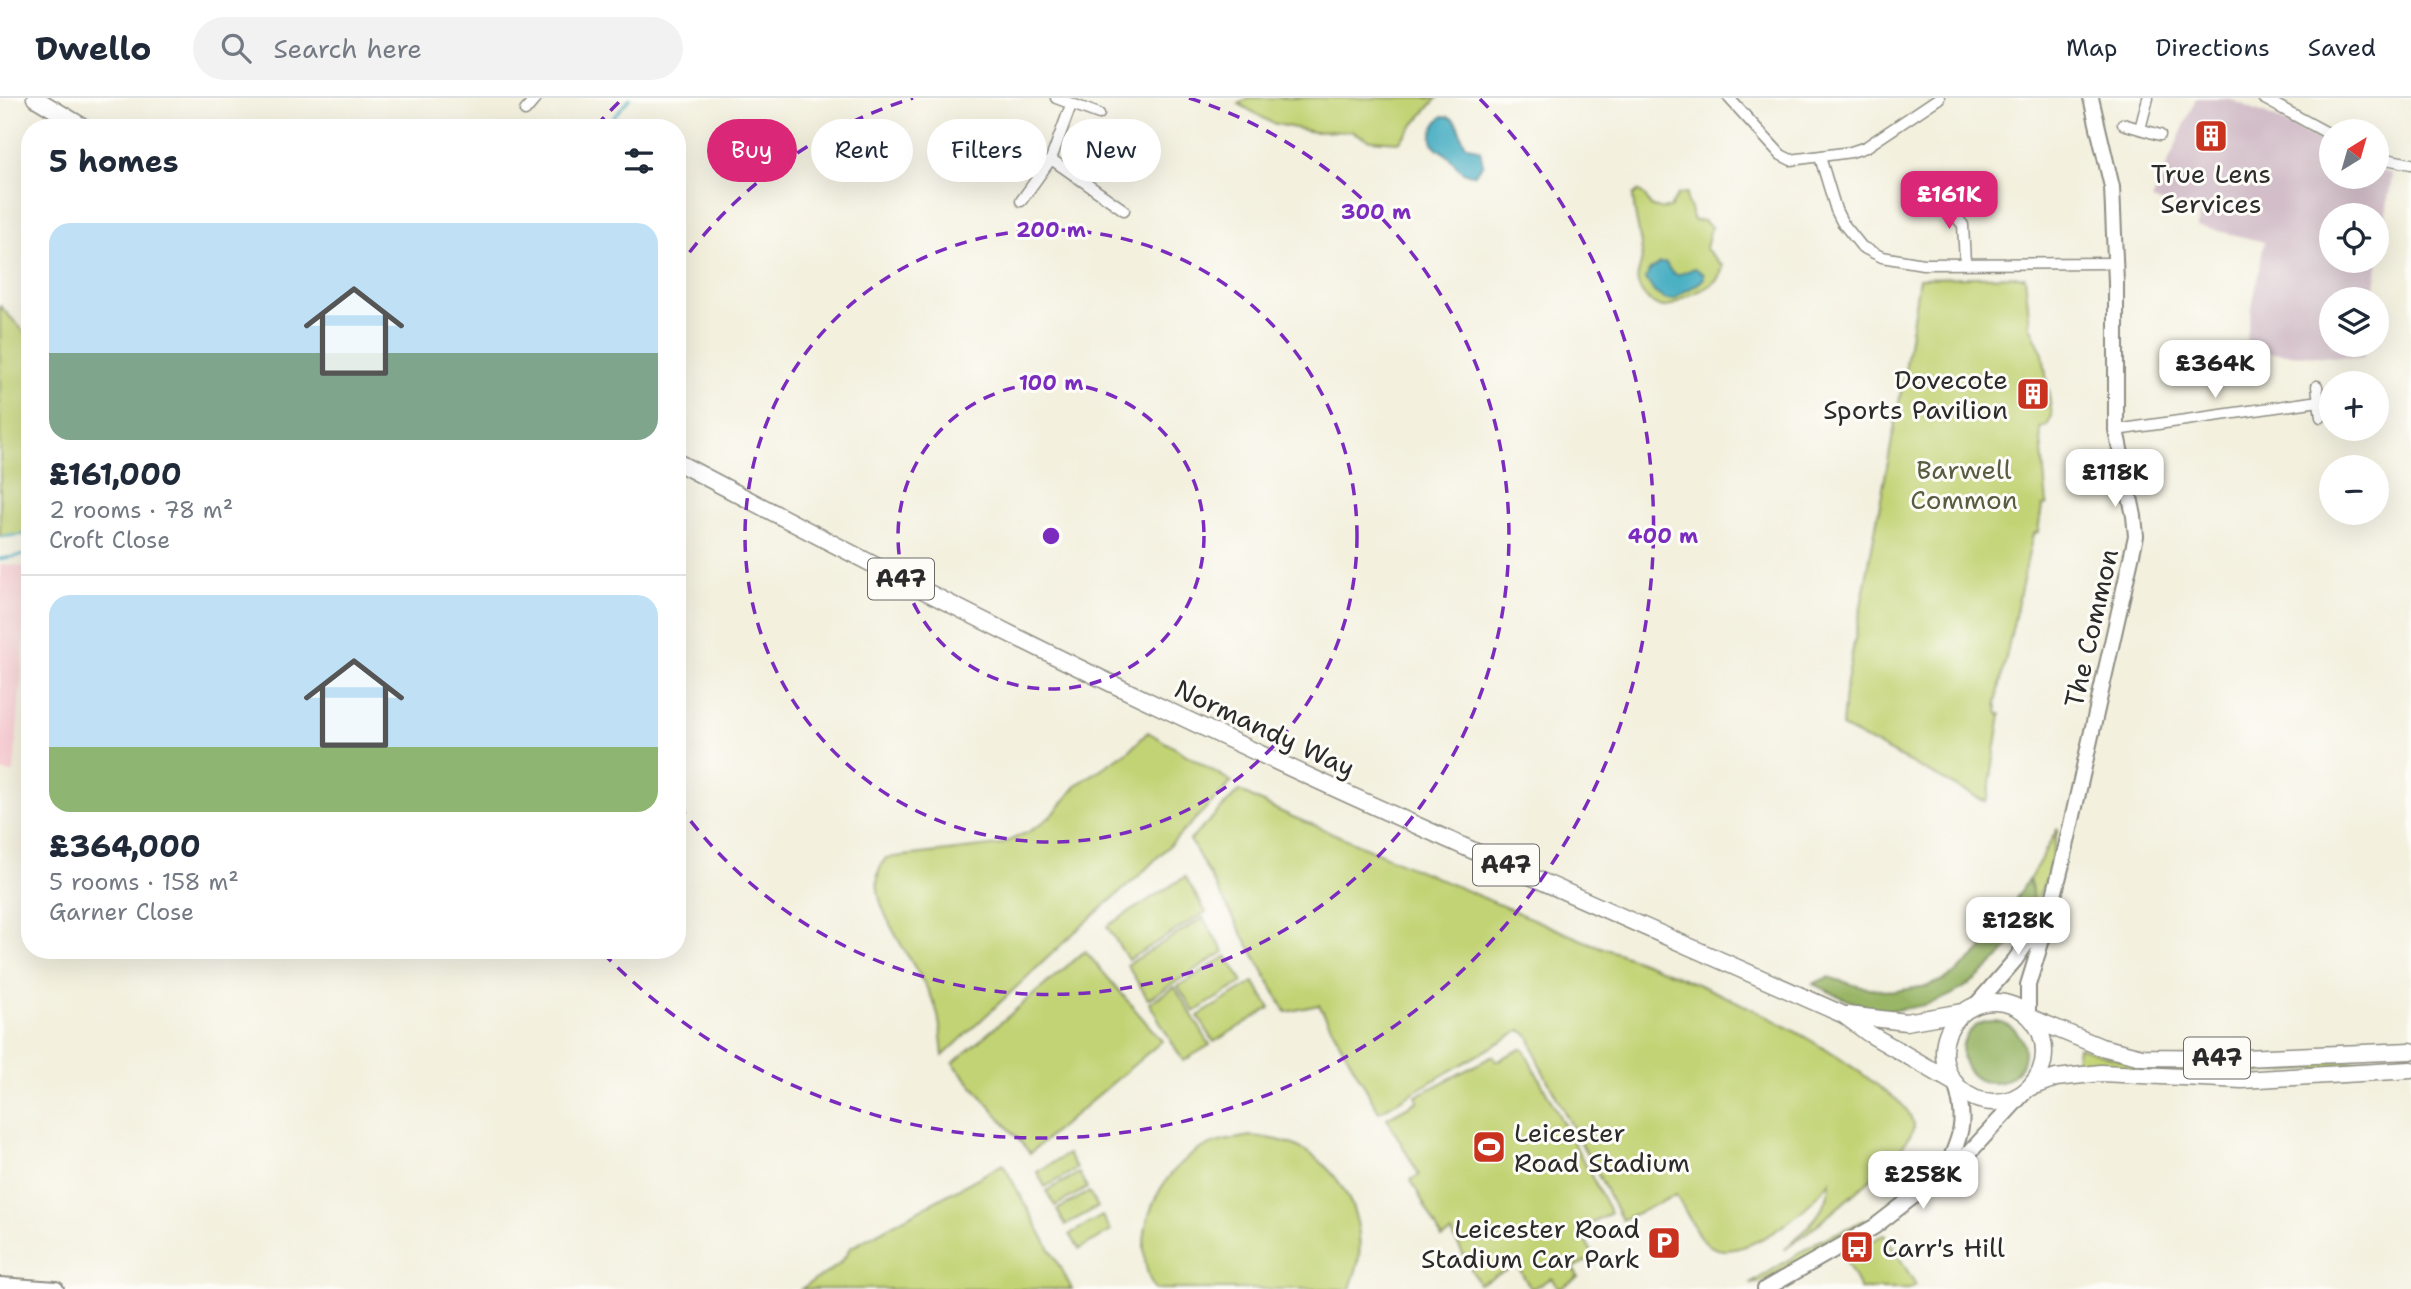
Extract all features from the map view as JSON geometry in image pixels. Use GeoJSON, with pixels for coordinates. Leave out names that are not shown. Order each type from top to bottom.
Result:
{"type":"FeatureCollection","features":[{"type":"Feature","properties":{"kind":"main road"},"geometry":{"type":"LineString","coordinates":[[35,98],[70,119]]}},
{"type":"Feature","properties":{"kind":"main road","name":"Normandy Way"},"geometry":{"type":"LineString","coordinates":[[686,467],[834,545],[1170,711],[1534,878],[1844,1015],[1955,1084]]}},
{"type":"Feature","properties":{"kind":"main road"},"geometry":{"type":"LineString","coordinates":[[2003,1002],[2029,1016],[2038,1027],[2044,1046],[2043,1062],[2040,1074],[2027,1090],[2003,1102],[1988,1103],[1973,1099],[1955,1084],[1945,1064],[1944,1045],[1948,1031],[1970,1008],[2003,1002]]}},
{"type":"Feature","properties":{"kind":"main road","name":"Normandy Way"},"geometry":{"type":"LineString","coordinates":[[1844,1015],[1906,1022],[1970,1008]]}},
{"type":"Feature","properties":{"kind":"main road","name":"A47"},"geometry":{"type":"LineString","coordinates":[[2029,1016],[2101,1047],[2142,1057],[2244,1058],[2411,1051]]}},
{"type":"Feature","properties":{"kind":"main road","name":"A47"},"geometry":{"type":"LineString","coordinates":[[2027,1090],[2056,1078],[2101,1073],[2242,1080],[2411,1070]]}},
{"type":"Feature","properties":{"kind":"street"},"geometry":{"type":"LineString","coordinates":[[525,111],[537,98]]}},
{"type":"Feature","properties":{"kind":"street"},"geometry":{"type":"LineString","coordinates":[[1056,98],[1099,114]]}},
{"type":"Feature","properties":{"kind":"street"},"geometry":{"type":"LineString","coordinates":[[1729,98],[1786,159],[1820,157],[1866,147],[1939,98]]}},
{"type":"Feature","properties":{"kind":"street"},"geometry":{"type":"LineString","coordinates":[[2140,129],[2148,98]]}},
{"type":"Feature","properties":{"kind":"street"},"geometry":{"type":"LineString","coordinates":[[2263,98],[2319,128]]}},
{"type":"Feature","properties":{"kind":"street","name":"The Common"},"geometry":{"type":"LineString","coordinates":[[2029,1016],[2028,985],[2063,860],[2135,544],[2136,527],[2116,430],[2112,187],[2094,102]]}},
{"type":"Feature","properties":{"kind":"street"},"geometry":{"type":"LineString","coordinates":[[1021,201],[1051,159],[1071,105]]}},
{"type":"Feature","properties":{"kind":"street"},"geometry":{"type":"LineString","coordinates":[[2123,124],[2160,135]]}},
{"type":"Feature","properties":{"kind":"street"},"geometry":{"type":"LineString","coordinates":[[1820,157],[1842,222],[1862,247],[1870,252],[1896,261],[1923,264],[2115,263]]}},
{"type":"Feature","properties":{"kind":"street"},"geometry":{"type":"LineString","coordinates":[[1051,159],[1124,210]]}},
{"type":"Feature","properties":{"kind":"street"},"geometry":{"type":"LineString","coordinates":[[2389,160],[2411,164]]}},
{"type":"Feature","properties":{"kind":"street"},"geometry":{"type":"LineString","coordinates":[[1939,197],[1963,225],[1965,263]]}},
{"type":"Feature","properties":{"kind":"street"},"geometry":{"type":"LineString","coordinates":[[2116,430],[2319,401],[2317,386]]}},
{"type":"Feature","properties":{"kind":"street","name":"The Common"},"geometry":{"type":"LineString","coordinates":[[1970,1008],[2030,940],[2051,903]]}},
{"type":"Feature","properties":{"kind":"street"},"geometry":{"type":"LineString","coordinates":[[1947,1167],[1961,1136],[1963,1119],[1955,1084]]}},
{"type":"Feature","properties":{"kind":"street"},"geometry":{"type":"LineString","coordinates":[[1765,1289],[1874,1227],[1947,1167],[1968,1154],[2027,1090]]}},
{"type":"Feature","properties":{"kind":"street"},"geometry":{"type":"LineString","coordinates":[[0,1285],[55,1289]]}},
{"type":"Feature","properties":{"kind":"shaded area"},"geometry":{"type":"Polygon","coordinates":[[[2196,98],[2227,98],[2276,118],[2319,141],[2319,189],[2389,189],[2389,173],[2392,174],[2388,203],[2319,203],[2319,273],[2377,273],[2375,287],[2319,287],[2319,356],[2244,351],[2264,242],[2197,226],[2200,212],[2152,200],[2196,98]]]}},
{"type":"Feature","properties":{"kind":"shaded area"},"geometry":{"type":"Polygon","coordinates":[[[0,564],[21,566],[21,683],[14,773],[0,771],[0,564]]]}},
{"type":"Feature","properties":{"kind":"green space"},"geometry":{"type":"Polygon","coordinates":[[[1247,98],[1437,98],[1399,142],[1370,140],[1351,131],[1313,132],[1272,123],[1239,104],[1247,98]]]}},
{"type":"Feature","properties":{"kind":"green space"},"geometry":{"type":"Polygon","coordinates":[[[1639,191],[1655,208],[1670,208],[1678,194],[1687,193],[1694,220],[1703,221],[1711,227],[1706,249],[1723,266],[1713,283],[1669,307],[1659,306],[1649,300],[1638,283],[1642,255],[1633,196],[1639,191]]]}},
{"type":"Feature","properties":{"kind":"green space","name":"Barwell Common"},"geometry":{"type":"Polygon","coordinates":[[[2025,276],[2030,326],[2043,354],[2052,416],[2047,426],[2040,428],[2047,504],[2042,506],[2038,532],[2033,534],[1996,703],[1998,714],[2001,714],[1986,802],[1842,727],[1845,692],[1906,365],[1919,278],[2025,276]]]}},
{"type":"Feature","properties":{"kind":"green space"},"geometry":{"type":"Polygon","coordinates":[[[0,306],[21,328],[21,535],[0,537],[0,306]]]}},
{"type":"Feature","properties":{"kind":"green space"},"geometry":{"type":"Polygon","coordinates":[[[1148,732],[1232,782],[1142,873],[943,1056],[936,1008],[894,933],[878,892],[878,874],[886,858],[1000,845],[1028,832],[1055,812],[1078,784],[1130,750],[1148,732]]]}},
{"type":"Feature","properties":{"kind":"green space"},"geometry":{"type":"Polygon","coordinates":[[[1239,791],[1295,818],[1582,940],[1703,987],[1764,1015],[1822,1047],[1894,1098],[1905,1108],[1912,1120],[1913,1127],[1908,1138],[1896,1154],[1857,1191],[1784,1250],[1821,1211],[1829,1192],[1830,1181],[1784,1225],[1755,1242],[1740,1248],[1722,1250],[1701,1239],[1676,1195],[1622,1220],[1539,1064],[1529,1036],[1521,1030],[1379,1112],[1319,1005],[1286,1012],[1190,840],[1239,791]]]}},
{"type":"Feature","properties":{"kind":"green space"},"geometry":{"type":"Polygon","coordinates":[[[2058,828],[2047,877],[2027,923],[2032,895],[2029,880],[2058,828]]]}},
{"type":"Feature","properties":{"kind":"green space"},"geometry":{"type":"Polygon","coordinates":[[[1185,877],[1206,912],[1128,960],[1107,926],[1185,877]]]}},
{"type":"Feature","properties":{"kind":"green space"},"geometry":{"type":"Polygon","coordinates":[[[2028,880],[2032,895],[2030,911],[2023,927],[1999,958],[1972,982],[1952,994],[1920,1006],[1884,1010],[1852,1002],[1813,984],[1828,977],[1861,987],[1895,991],[1928,986],[1943,980],[1957,972],[1985,947],[2028,880]]]}},
{"type":"Feature","properties":{"kind":"green space"},"geometry":{"type":"Polygon","coordinates":[[[1203,918],[1224,952],[1148,999],[1127,965],[1203,918]]]}},
{"type":"Feature","properties":{"kind":"green space"},"geometry":{"type":"Polygon","coordinates":[[[1085,951],[1162,1041],[1030,1153],[953,1063],[1085,951]]]}},
{"type":"Feature","properties":{"kind":"green space"},"geometry":{"type":"Polygon","coordinates":[[[1227,956],[1243,982],[1194,1012],[1178,986],[1227,956]]]}},
{"type":"Feature","properties":{"kind":"green space"},"geometry":{"type":"Polygon","coordinates":[[[1254,982],[1270,1008],[1214,1042],[1198,1016],[1254,982]]]}},
{"type":"Feature","properties":{"kind":"green space"},"geometry":{"type":"Polygon","coordinates":[[[1175,987],[1210,1045],[1183,1061],[1149,1003],[1175,987]]]}},
{"type":"Feature","properties":{"kind":"green space"},"geometry":{"type":"Polygon","coordinates":[[[1993,1021],[2015,1030],[2024,1052],[2015,1074],[1993,1083],[1971,1074],[1962,1052],[1971,1030],[1993,1021]]]}},
{"type":"Feature","properties":{"kind":"green space"},"geometry":{"type":"Polygon","coordinates":[[[2078,1047],[2121,1060],[2172,1065],[2266,1065],[2411,1058],[2411,1064],[2225,1074],[2075,1066],[2078,1047]]]}},
{"type":"Feature","properties":{"kind":"green space","name":"Leicester Road Stadium"},"geometry":{"type":"Polygon","coordinates":[[[1523,1048],[1611,1213],[1580,1230],[1594,1256],[1574,1268],[1578,1277],[1559,1289],[1552,1278],[1531,1289],[1517,1265],[1479,1284],[1452,1233],[1442,1238],[1411,1180],[1419,1175],[1387,1118],[1418,1101],[1416,1096],[1493,1056],[1496,1061],[1523,1048]]]}},
{"type":"Feature","properties":{"kind":"green space"},"geometry":{"type":"Polygon","coordinates":[[[1251,1136],[1278,1140],[1297,1147],[1329,1170],[1342,1186],[1357,1223],[1360,1243],[1358,1263],[1350,1289],[1154,1289],[1147,1271],[1145,1233],[1149,1214],[1167,1180],[1179,1165],[1200,1149],[1251,1136]]]}},
{"type":"Feature","properties":{"kind":"green space"},"geometry":{"type":"Polygon","coordinates":[[[1068,1154],[1077,1169],[1045,1187],[1037,1172],[1068,1154]]]}},
{"type":"Feature","properties":{"kind":"green space"},"geometry":{"type":"Polygon","coordinates":[[[1003,1164],[1072,1289],[801,1289],[841,1262],[850,1248],[1003,1164]]]}},
{"type":"Feature","properties":{"kind":"green space"},"geometry":{"type":"Polygon","coordinates":[[[1079,1173],[1087,1188],[1055,1206],[1046,1191],[1079,1173]]]}},
{"type":"Feature","properties":{"kind":"green space"},"geometry":{"type":"Polygon","coordinates":[[[1089,1192],[1098,1207],[1065,1225],[1057,1210],[1089,1192]]]}},
{"type":"Feature","properties":{"kind":"green space"},"geometry":{"type":"Polygon","coordinates":[[[1102,1216],[1111,1231],[1079,1249],[1070,1234],[1102,1216]]]}},
{"type":"Feature","properties":{"kind":"green space"},"geometry":{"type":"Polygon","coordinates":[[[1865,1220],[1866,1222],[1763,1282],[1750,1284],[1817,1242],[1865,1220]]]}},
{"type":"Feature","properties":{"kind":"green space"},"geometry":{"type":"Polygon","coordinates":[[[1885,1234],[1916,1285],[1909,1289],[1860,1289],[1844,1257],[1885,1234]]]}},
{"type":"Feature","properties":{"kind":"water"},"geometry":{"type":"Polygon","coordinates":[[[1443,116],[1456,122],[1466,145],[1480,150],[1483,164],[1474,175],[1462,171],[1433,142],[1433,130],[1443,116]]]}},
{"type":"Feature","properties":{"kind":"water"},"geometry":{"type":"Polygon","coordinates":[[[1660,263],[1666,263],[1676,274],[1695,268],[1704,274],[1704,278],[1675,299],[1666,300],[1654,292],[1646,279],[1649,271],[1660,263]]]}},
{"type":"Feature","properties":{"kind":"waterway"},"geometry":{"type":"LineString","coordinates":[[612,119],[630,98]]}},
{"type":"Feature","properties":{"kind":"waterway"},"geometry":{"type":"LineString","coordinates":[[0,537],[21,535]]}},
{"type":"Feature","properties":{"kind":"waterway"},"geometry":{"type":"LineString","coordinates":[[0,559],[21,556]]}},
{"type":"Feature","properties":{"kind":"place","name":"True Lens Services"},"geometry":{"type":"Point","coordinates":[2211,136]}},
{"type":"Feature","properties":{"kind":"place","name":"Dovecote Sports Pavilion"},"geometry":{"type":"Point","coordinates":[2033,394]}},
{"type":"Feature","properties":{"kind":"place","name":"Leicester Road Stadium"},"geometry":{"type":"Point","coordinates":[1489,1147]}},
{"type":"Feature","properties":{"kind":"place","name":"Leicester Road Stadium Car Park"},"geometry":{"type":"Point","coordinates":[1664,1243]}},
{"type":"Feature","properties":{"kind":"place","name":"Carr's Hill"},"geometry":{"type":"Point","coordinates":[1857,1247]}}]}
